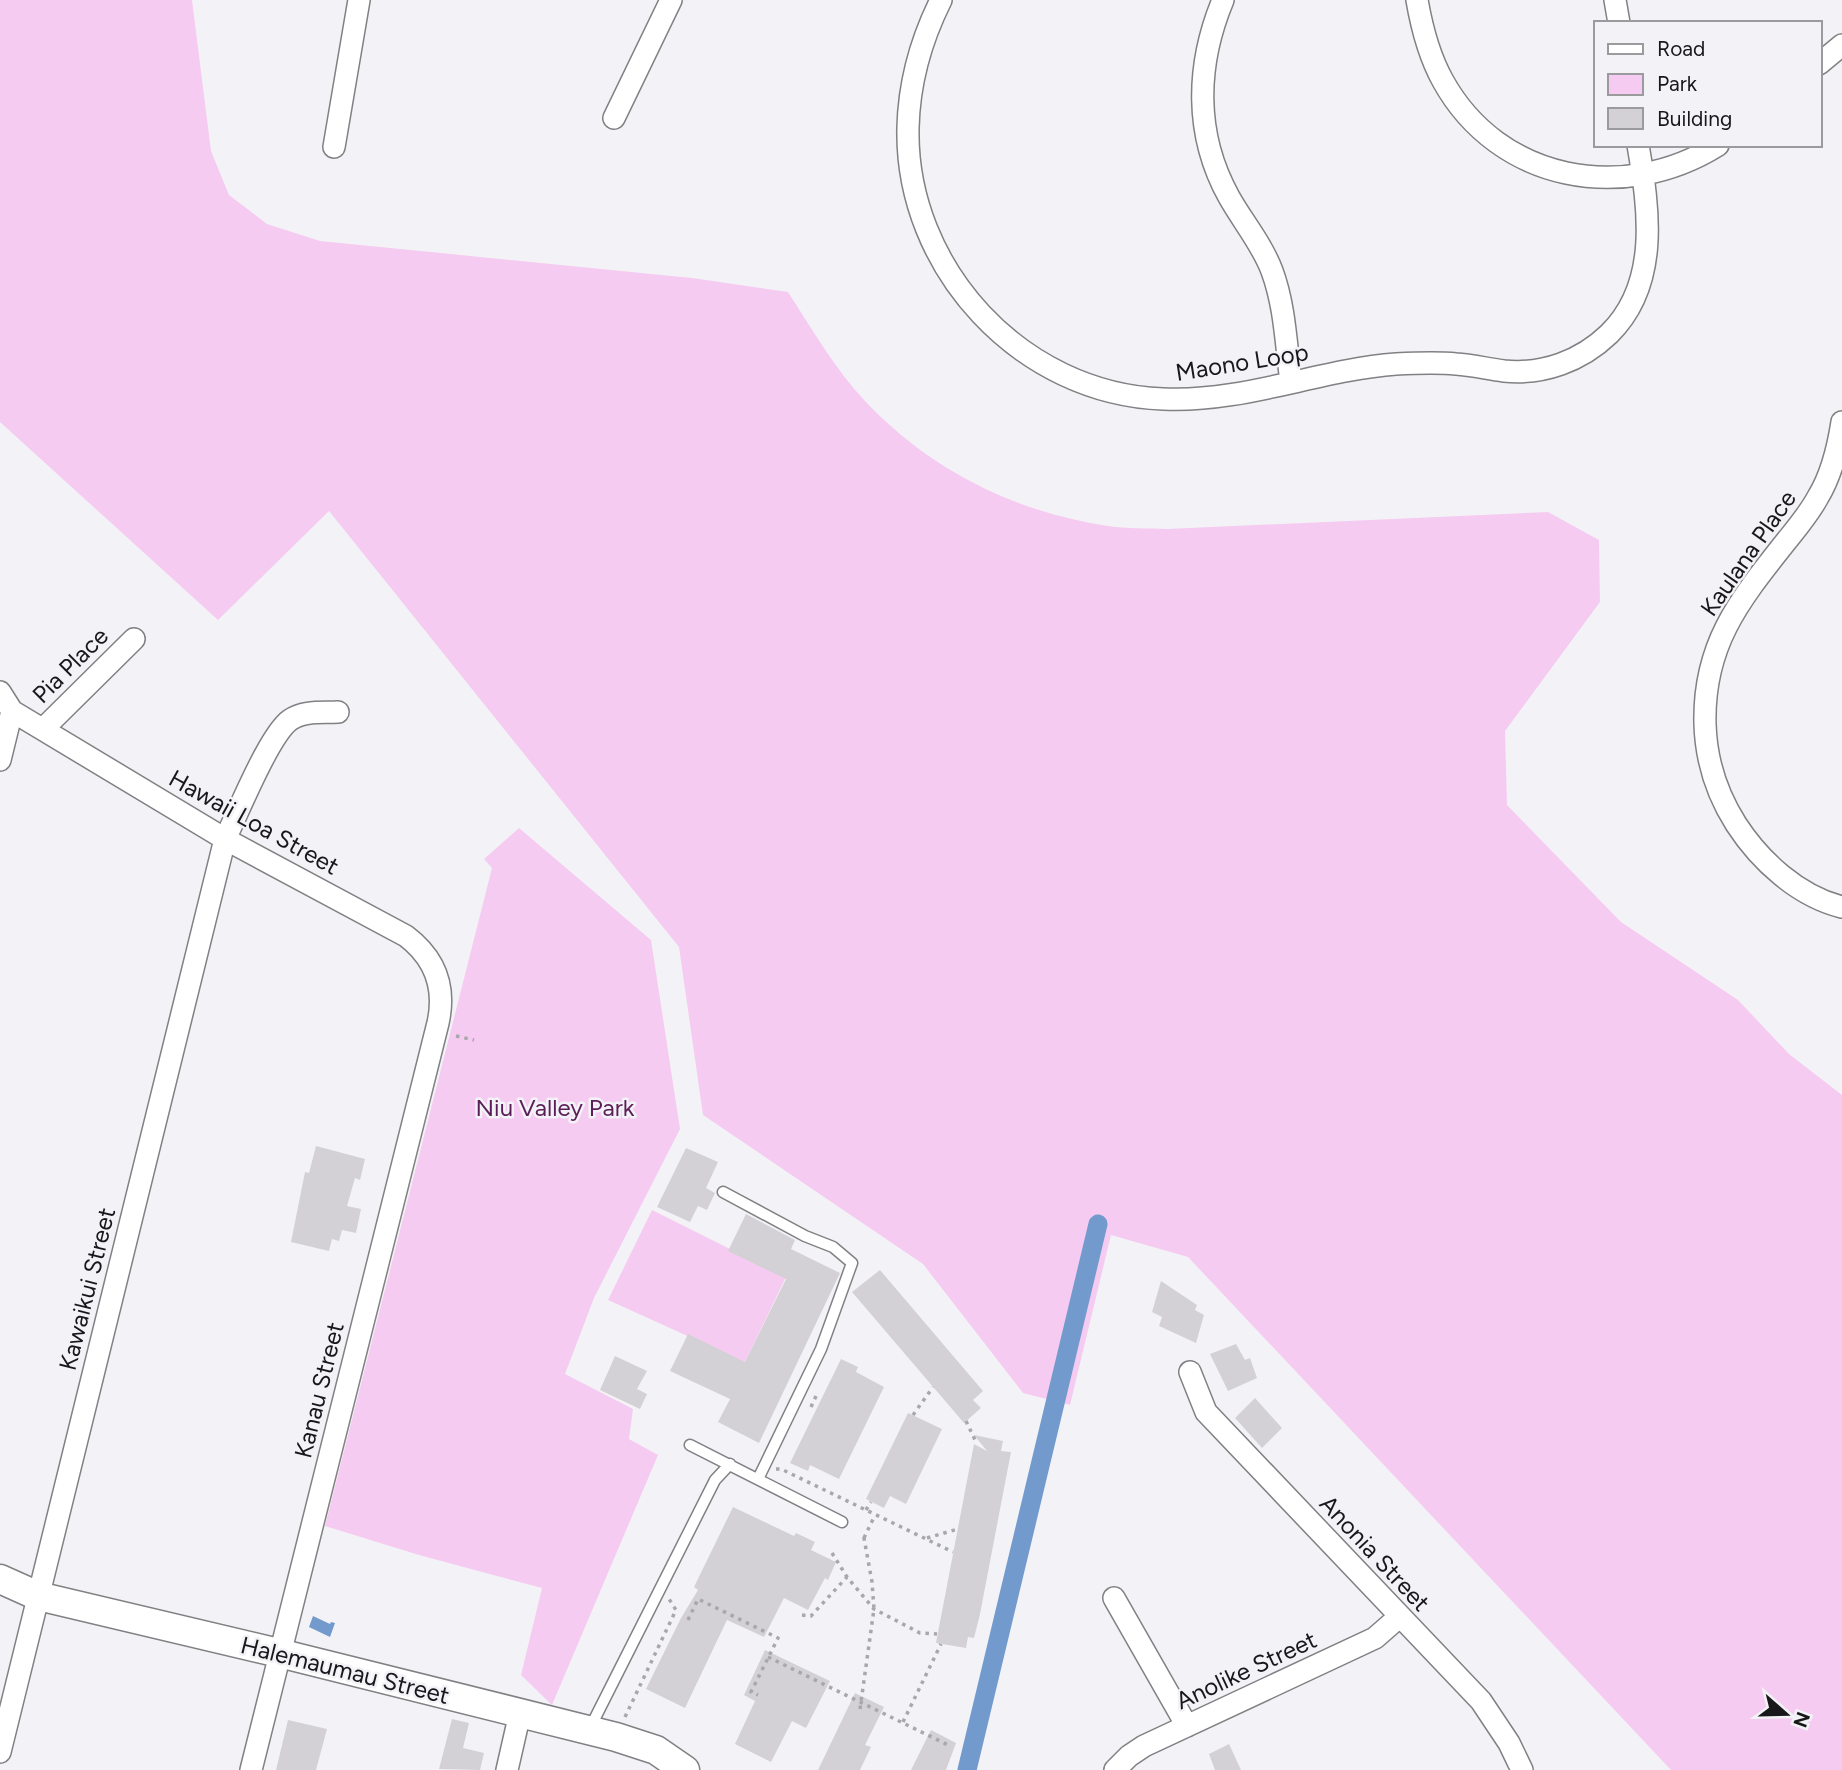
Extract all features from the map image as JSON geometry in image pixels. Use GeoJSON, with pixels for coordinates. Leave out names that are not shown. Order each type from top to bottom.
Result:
{"type":"FeatureCollection","features":[{"type":"Feature","properties":{"kind":"street"},"geometry":{"type":"LineString","coordinates":[[334,147],[359,0]]}},
{"type":"Feature","properties":{"kind":"street"},"geometry":{"type":"LineString","coordinates":[[614,118],[671,0]]}},
{"type":"Feature","properties":{"kind":"street","name":"Maono Loop"},"geometry":{"type":"LineString","coordinates":[[942,0],[931,21],[914,74],[909,101],[909,157],[916,197],[930,237],[949,273],[972,306],[991,326],[1033,359],[1082,383],[1108,391],[1148,398],[1215,397],[1394,364],[1456,364],[1504,371],[1534,371],[1583,355],[1617,325],[1633,303],[1640,286],[1647,251],[1643,176],[1638,147]]}},
{"type":"Feature","properties":{"kind":"street"},"geometry":{"type":"LineString","coordinates":[[1223,0],[1208,41],[1204,63],[1202,108],[1205,130],[1222,183],[1272,271],[1282,314],[1291,382]]}},
{"type":"Feature","properties":{"kind":"street"},"geometry":{"type":"LineString","coordinates":[[1417,0],[1426,44],[1444,83],[1469,118],[1502,146],[1540,166],[1603,178],[1643,176],[1682,165],[1714,147]]}},
{"type":"Feature","properties":{"kind":"street"},"geometry":{"type":"LineString","coordinates":[[1615,0],[1619,21]]}},
{"type":"Feature","properties":{"kind":"street"},"geometry":{"type":"LineString","coordinates":[[1821,62],[1842,46]]}},
{"type":"Feature","properties":{"kind":"street","name":"Kaulana Place"},"geometry":{"type":"LineString","coordinates":[[1842,422],[1835,459],[1819,497],[1749,589],[1726,625],[1711,667],[1705,710],[1707,743],[1714,776],[1727,808],[1744,837],[1767,862],[1793,883],[1812,895],[1842,907]]}},
{"type":"Feature","properties":{"kind":"street","name":"Pia Place"},"geometry":{"type":"LineString","coordinates":[[43,729],[134,639]]}},
{"type":"Feature","properties":{"kind":"street","name":"Hawaii Loa Street"},"geometry":{"type":"LineString","coordinates":[[0,692],[12,711],[225,839],[398,932],[420,947],[432,964],[440,984],[438,1023]]}},
{"type":"Feature","properties":{"kind":"street"},"geometry":{"type":"LineString","coordinates":[[0,760],[12,711]]}},
{"type":"Feature","properties":{"kind":"street","name":"Kawaikui Street"},"geometry":{"type":"LineString","coordinates":[[0,1752],[225,839],[273,741],[289,720],[304,714],[338,712]]}},
{"type":"Feature","properties":{"kind":"street","name":"Kanau Street"},"geometry":{"type":"LineString","coordinates":[[251,1770],[438,1023]]}},
{"type":"Feature","properties":{"kind":"street","name":"Anonia Street"},"geometry":{"type":"LineString","coordinates":[[1190,1372],[1206,1412],[1481,1701],[1510,1742],[1522,1770]]}},
{"type":"Feature","properties":{"kind":"street","name":"Halemaumau Street"},"geometry":{"type":"LineString","coordinates":[[0,1579],[38,1596],[602,1734],[656,1750],[685,1770]]}},
{"type":"Feature","properties":{"kind":"street"},"geometry":{"type":"LineString","coordinates":[[1114,1598],[1187,1726]]}},
{"type":"Feature","properties":{"kind":"street","name":"Anolike Street"},"geometry":{"type":"LineString","coordinates":[[1115,1770],[1136,1751],[1375,1638],[1399,1617]]}},
{"type":"Feature","properties":{"kind":"street"},"geometry":{"type":"LineString","coordinates":[[508,1770],[520,1713]]}},
{"type":"Feature","properties":{"kind":"lane"},"geometry":{"type":"LineString","coordinates":[[723,1192],[806,1236],[833,1247],[852,1263],[821,1349],[758,1479]]}},
{"type":"Feature","properties":{"kind":"lane"},"geometry":{"type":"LineString","coordinates":[[690,1445],[842,1522]]}},
{"type":"Feature","properties":{"kind":"lane"},"geometry":{"type":"LineString","coordinates":[[602,1734],[715,1480],[730,1464]]}},
{"type":"Feature","properties":{"kind":"path"},"geometry":{"type":"LineString","coordinates":[[456,1036],[474,1040]]}},
{"type":"Feature","properties":{"kind":"path"},"geometry":{"type":"LineString","coordinates":[[914,1415],[933,1387]]}},
{"type":"Feature","properties":{"kind":"path"},"geometry":{"type":"LineString","coordinates":[[966,1421],[975,1440]]}},
{"type":"Feature","properties":{"kind":"path"},"geometry":{"type":"LineString","coordinates":[[771,1467],[781,1469],[953,1552]]}},
{"type":"Feature","properties":{"kind":"path"},"geometry":{"type":"LineString","coordinates":[[866,1510],[871,1502]]}},
{"type":"Feature","properties":{"kind":"path"},"geometry":{"type":"LineString","coordinates":[[860,1709],[874,1609],[865,1539],[875,1514]]}},
{"type":"Feature","properties":{"kind":"path"},"geometry":{"type":"LineString","coordinates":[[925,1539],[958,1529]]}},
{"type":"Feature","properties":{"kind":"path"},"geometry":{"type":"LineString","coordinates":[[832,1553],[847,1577],[874,1609],[920,1633],[937,1634]]}},
{"type":"Feature","properties":{"kind":"path"},"geometry":{"type":"LineString","coordinates":[[802,1615],[811,1616],[847,1577]]}},
{"type":"Feature","properties":{"kind":"path"},"geometry":{"type":"LineString","coordinates":[[602,1734],[677,1610],[669,1600],[674,1588]]}},
{"type":"Feature","properties":{"kind":"path"},"geometry":{"type":"LineString","coordinates":[[688,1620],[698,1599],[778,1638],[751,1692],[758,1695]]}},
{"type":"Feature","properties":{"kind":"path"},"geometry":{"type":"LineString","coordinates":[[903,1722],[941,1644]]}},
{"type":"Feature","properties":{"kind":"path"},"geometry":{"type":"LineString","coordinates":[[768,1657],[948,1745]]}},
{"type":"Feature","properties":{"kind":"green space"},"geometry":{"type":"Polygon","coordinates":[[[0,0],[192,0],[211,151],[229,195],[267,224],[320,241],[692,278],[788,292],[844,376],[890,426],[917,448],[976,484],[1040,510],[1108,526],[1167,529],[1548,512],[1599,540],[1600,602],[1505,731],[1507,805],[1621,922],[1738,1000],[1789,1054],[1842,1095],[1842,1770],[1671,1770],[1188,1257],[1111,1235],[1070,1405],[1023,1393],[923,1264],[703,1115],[679,947],[329,511],[218,620],[0,422],[0,0]]]}},
{"type":"Feature","properties":{"kind":"green space","name":"Niu Valley Park"},"geometry":{"type":"Polygon","coordinates":[[[519,828],[651,940],[680,1129],[594,1298],[565,1374],[633,1409],[629,1439],[658,1455],[552,1705],[521,1675],[542,1588],[325,1526],[492,868],[484,859],[519,828]]]}},
{"type":"Feature","properties":{"kind":"green space"},"geometry":{"type":"Polygon","coordinates":[[[652,1210],[786,1277],[745,1362],[608,1300],[652,1210]]]}},
{"type":"Feature","properties":{"kind":"water"},"geometry":{"type":"Polygon","coordinates":[[[313,1616],[330,1624],[335,1623],[330,1637],[309,1627],[313,1616]]]}},
{"type":"Feature","properties":{"kind":"building"},"geometry":{"type":"Polygon","coordinates":[[[316,1146],[365,1159],[360,1180],[355,1178],[347,1206],[361,1209],[356,1233],[342,1230],[339,1241],[332,1239],[329,1251],[291,1242],[305,1172],[309,1173],[316,1146]]]}},
{"type":"Feature","properties":{"kind":"building"},"geometry":{"type":"Polygon","coordinates":[[[686,1148],[718,1162],[706,1188],[715,1193],[707,1210],[698,1206],[690,1222],[657,1207],[686,1148]]]}},
{"type":"Feature","properties":{"kind":"building"},"geometry":{"type":"Polygon","coordinates":[[[746,1214],[795,1240],[791,1249],[840,1273],[759,1443],[718,1422],[730,1399],[670,1371],[688,1334],[745,1362],[786,1279],[728,1251],[746,1214]]]}},
{"type":"Feature","properties":{"kind":"building"},"geometry":{"type":"Polygon","coordinates":[[[880,1270],[983,1391],[973,1400],[981,1408],[964,1423],[852,1292],[880,1270]]]}},
{"type":"Feature","properties":{"kind":"building"},"geometry":{"type":"Polygon","coordinates":[[[1161,1281],[1197,1305],[1195,1310],[1204,1315],[1196,1343],[1159,1326],[1162,1317],[1152,1312],[1161,1281]]]}},
{"type":"Feature","properties":{"kind":"building"},"geometry":{"type":"Polygon","coordinates":[[[1236,1344],[1245,1360],[1250,1358],[1257,1378],[1228,1391],[1210,1354],[1236,1344]]]}},
{"type":"Feature","properties":{"kind":"building"},"geometry":{"type":"Polygon","coordinates":[[[615,1356],[647,1371],[637,1389],[647,1394],[640,1409],[600,1390],[615,1356]]]}},
{"type":"Feature","properties":{"kind":"building"},"geometry":{"type":"Polygon","coordinates":[[[841,1359],[858,1367],[856,1372],[884,1387],[839,1479],[810,1465],[808,1471],[790,1463],[841,1359]]]}},
{"type":"Feature","properties":{"kind":"building"},"geometry":{"type":"Polygon","coordinates":[[[1255,1398],[1282,1428],[1262,1448],[1235,1418],[1255,1398]]]}},
{"type":"Feature","properties":{"kind":"building"},"geometry":{"type":"Polygon","coordinates":[[[908,1413],[942,1429],[906,1504],[890,1496],[884,1508],[866,1499],[908,1413]]]}},
{"type":"Feature","properties":{"kind":"building"},"geometry":{"type":"Polygon","coordinates":[[[974,1435],[1003,1441],[1001,1451],[1011,1452],[980,1614],[974,1638],[968,1637],[966,1648],[936,1643],[974,1444],[987,1451],[974,1435]]]}},
{"type":"Feature","properties":{"kind":"building"},"geometry":{"type":"Polygon","coordinates":[[[733,1507],[794,1536],[796,1533],[815,1542],[811,1550],[836,1562],[828,1580],[825,1578],[808,1610],[784,1598],[764,1637],[727,1620],[685,1708],[646,1689],[698,1590],[694,1587],[733,1507]]]}},
{"type":"Feature","properties":{"kind":"building"},"geometry":{"type":"Polygon","coordinates":[[[765,1650],[830,1681],[806,1728],[792,1721],[771,1762],[735,1744],[755,1701],[744,1695],[765,1650]]]}},
{"type":"Feature","properties":{"kind":"building"},"geometry":{"type":"Polygon","coordinates":[[[855,1693],[884,1707],[865,1745],[871,1747],[860,1770],[818,1770],[855,1693]]]}},
{"type":"Feature","properties":{"kind":"building"},"geometry":{"type":"Polygon","coordinates":[[[452,1719],[469,1723],[463,1748],[484,1753],[480,1770],[439,1769],[452,1719]]]}},
{"type":"Feature","properties":{"kind":"building"},"geometry":{"type":"Polygon","coordinates":[[[288,1720],[327,1729],[316,1770],[276,1770],[288,1720]]]}},
{"type":"Feature","properties":{"kind":"building"},"geometry":{"type":"Polygon","coordinates":[[[931,1730],[956,1743],[946,1770],[911,1770],[931,1730]]]}},
{"type":"Feature","properties":{"kind":"building"},"geometry":{"type":"Polygon","coordinates":[[[1229,1744],[1241,1770],[1215,1770],[1209,1754],[1229,1744]]]}},
{"type":"Feature","properties":{"kind":"waterway"},"geometry":{"type":"LineString","coordinates":[[967,1770],[1098,1224]]}}]}
